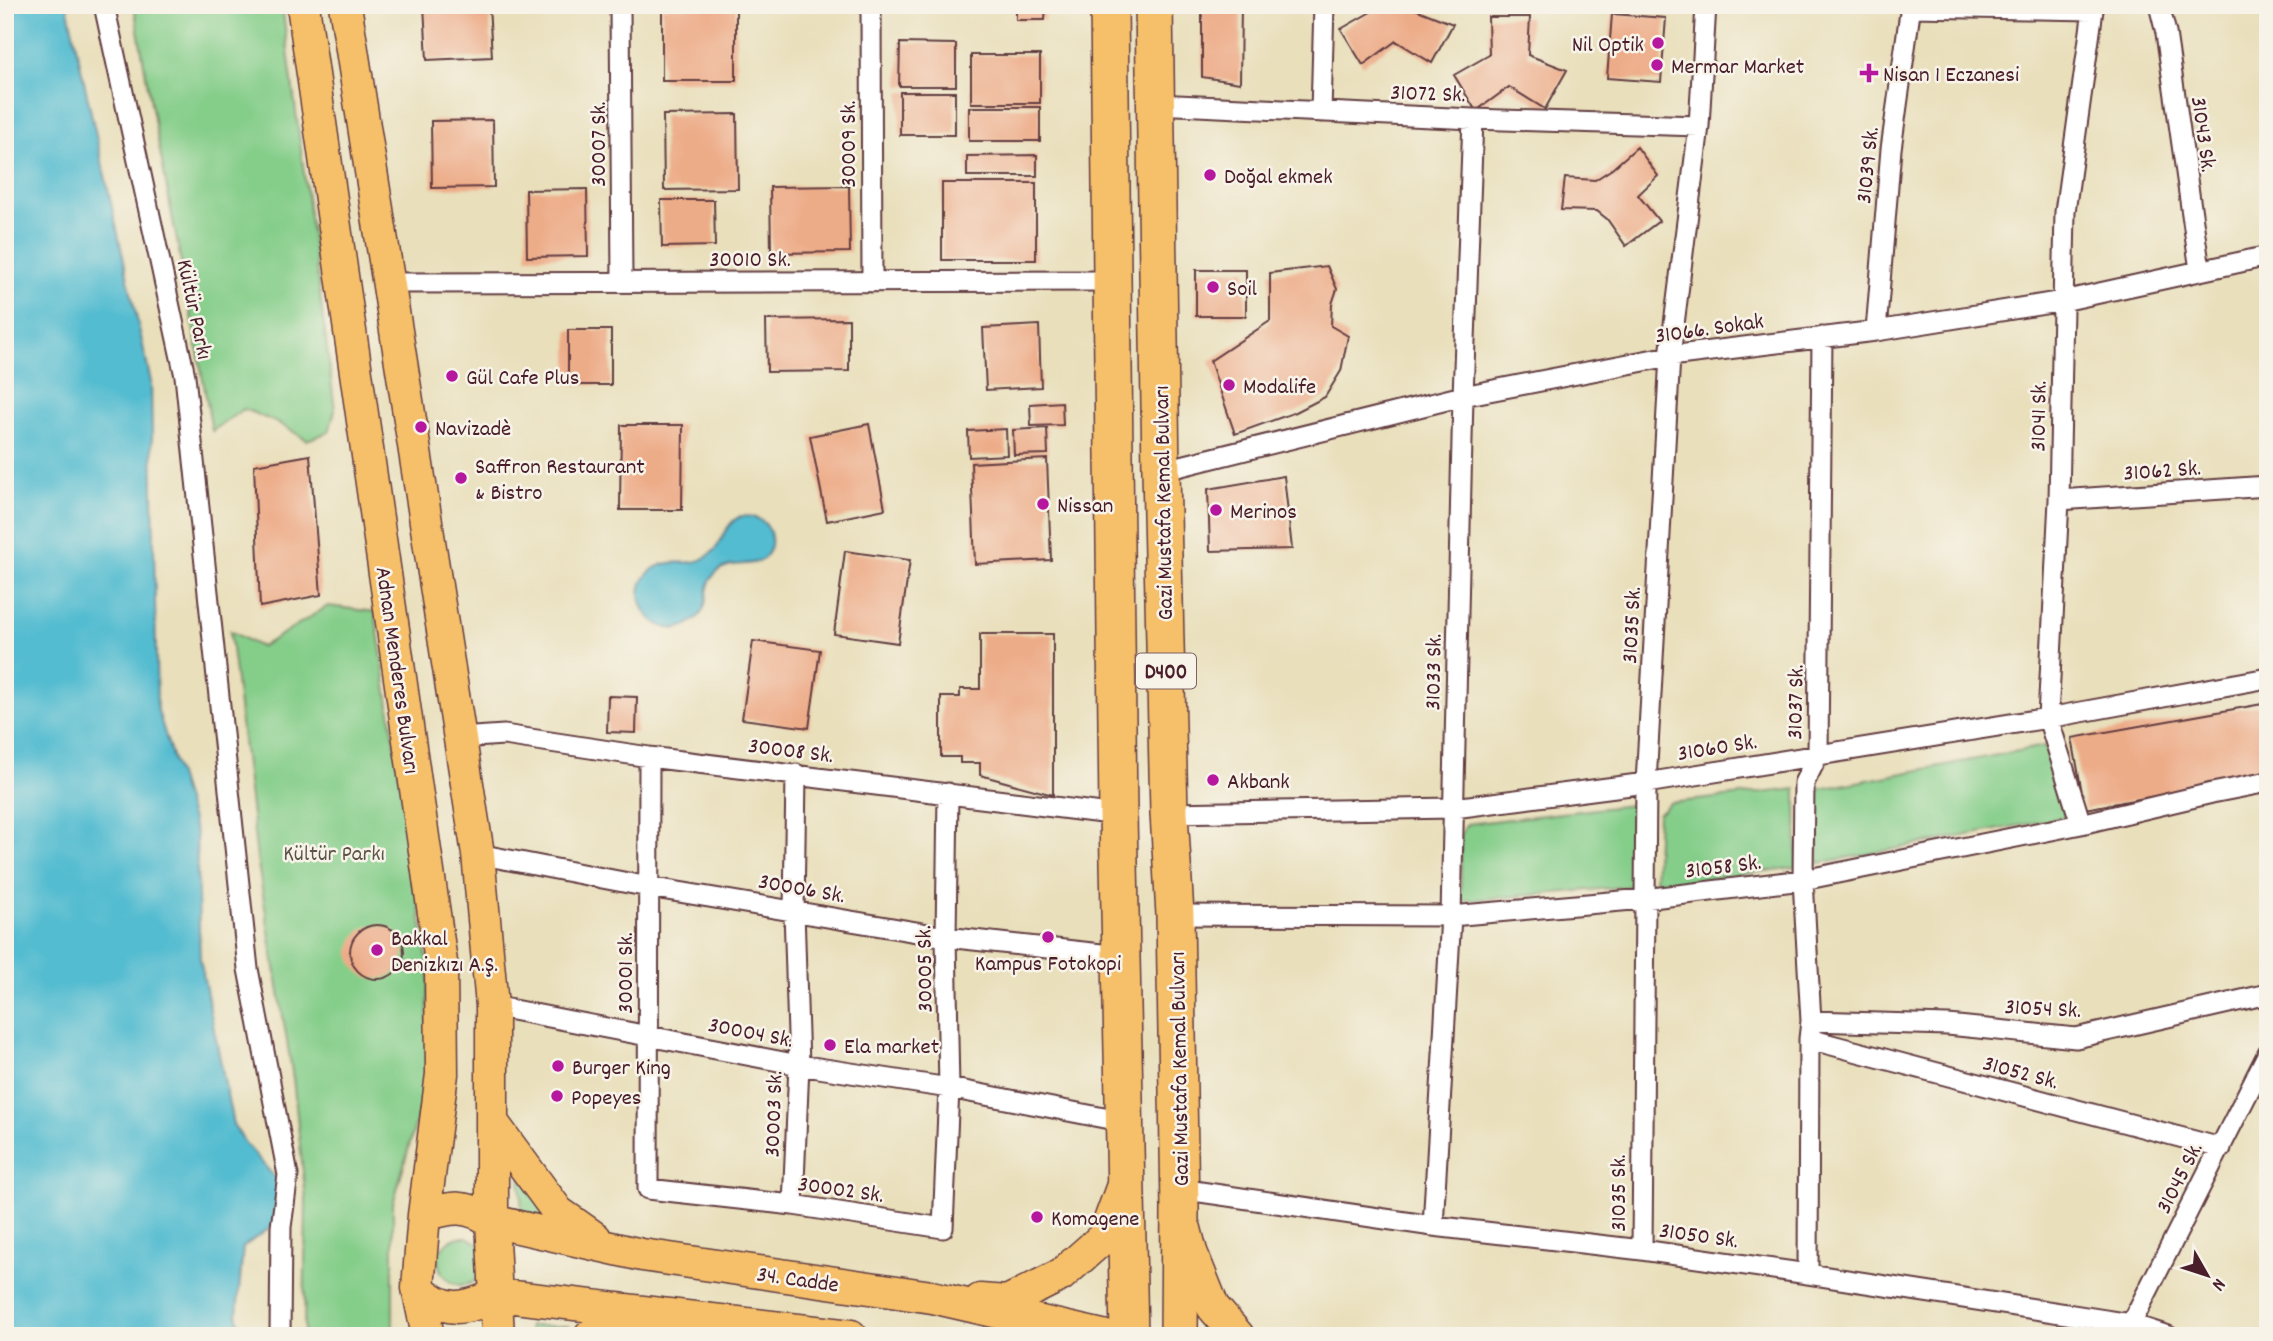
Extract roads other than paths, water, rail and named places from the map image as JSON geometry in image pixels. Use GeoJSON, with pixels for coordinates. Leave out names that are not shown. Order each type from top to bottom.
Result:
{"type":"FeatureCollection","features":[{"type":"Feature","properties":{"kind":"highway","name":"Gazi Mustafa Kemal Bulvarı"},"geometry":{"type":"LineString","coordinates":[[1110,5],[1120,956],[1129,1336]]}},
{"type":"Feature","properties":{"kind":"highway","name":"Gazi Mustafa Kemal Bulvarı"},"geometry":{"type":"LineString","coordinates":[[1154,5],[1161,471],[1169,813],[1175,915],[1180,1199],[1179,1336]]}},
{"type":"Feature","properties":{"kind":"main road","name":"Adnan Menderes Bulvarı"},"geometry":{"type":"LineString","coordinates":[[303,5],[441,962],[442,1074],[424,1214],[418,1288],[428,1336]]}},
{"type":"Feature","properties":{"kind":"main road","name":"Adnan Menderes Bulvarı"},"geometry":{"type":"LineString","coordinates":[[345,5],[478,854],[492,1006],[492,1221],[498,1336]]}},
{"type":"Feature","properties":{"kind":"main road"},"geometry":{"type":"LineString","coordinates":[[492,1122],[558,1212],[595,1238],[642,1255]]}},
{"type":"Feature","properties":{"kind":"main road"},"geometry":{"type":"LineString","coordinates":[[932,1297],[1007,1301],[1061,1275],[1104,1237],[1126,1177]]}},
{"type":"Feature","properties":{"kind":"main road"},"geometry":{"type":"LineString","coordinates":[[1180,1199],[1191,1252],[1213,1307],[1238,1336]]}},
{"type":"Feature","properties":{"kind":"main road"},"geometry":{"type":"LineString","coordinates":[[424,1214],[462,1208],[478,1212],[492,1221]]}},
{"type":"Feature","properties":{"kind":"main road","name":"34. Cadde"},"geometry":{"type":"LineString","coordinates":[[492,1221],[642,1255],[932,1297],[1103,1336]]}},
{"type":"Feature","properties":{"kind":"main road"},"geometry":{"type":"LineString","coordinates":[[418,1288],[430,1300],[461,1308],[496,1295],[851,1336]]}},
{"type":"Feature","properties":{"kind":"main road"},"geometry":{"type":"LineString","coordinates":[[590,1336],[649,1313]]}},
{"type":"Feature","properties":{"kind":"street","name":"Kültür Parkı"},"geometry":{"type":"LineString","coordinates":[[104,5],[186,376],[248,969],[288,1175],[281,1227],[280,1336]]}},
{"type":"Feature","properties":{"kind":"street","name":"30007 Sk."},"geometry":{"type":"LineString","coordinates":[[620,5],[622,282]]}},
{"type":"Feature","properties":{"kind":"street","name":"30009 Sk."},"geometry":{"type":"LineString","coordinates":[[871,5],[872,282]]}},
{"type":"Feature","properties":{"kind":"street"},"geometry":{"type":"LineString","coordinates":[[1321,112],[1324,5]]}},
{"type":"Feature","properties":{"kind":"street","name":"31035 Sk."},"geometry":{"type":"LineString","coordinates":[[1642,1250],[1646,783],[1670,356],[1699,127],[1706,5]]}},
{"type":"Feature","properties":{"kind":"street","name":"31043 Sk."},"geometry":{"type":"LineString","coordinates":[[2159,5],[2166,33],[2200,270]]}},
{"type":"Feature","properties":{"kind":"street"},"geometry":{"type":"LineString","coordinates":[[1911,6],[2094,8]]}},
{"type":"Feature","properties":{"kind":"street","name":"31039 Sk."},"geometry":{"type":"LineString","coordinates":[[1876,331],[1891,149],[1911,6]]}},
{"type":"Feature","properties":{"kind":"street","name":"31041 Sk."},"geometry":{"type":"LineString","coordinates":[[2081,824],[2048,718],[2060,500],[2065,212],[2094,8]]}},
{"type":"Feature","properties":{"kind":"street","name":"31072 Sk."},"geometry":{"type":"LineString","coordinates":[[1156,104],[1699,127]]}},
{"type":"Feature","properties":{"kind":"street","name":"31033 Sk."},"geometry":{"type":"LineString","coordinates":[[1433,1226],[1451,916],[1463,396],[1473,119]]}},
{"type":"Feature","properties":{"kind":"street","name":"31066. Sokak"},"geometry":{"type":"LineString","coordinates":[[1161,471],[1463,396],[1670,356],[1876,331],[2063,301],[2268,256]]}},
{"type":"Feature","properties":{"kind":"street","name":"30010 Sk."},"geometry":{"type":"LineString","coordinates":[[389,283],[1111,281]]}},
{"type":"Feature","properties":{"kind":"street","name":"31037 Sk."},"geometry":{"type":"LineString","coordinates":[[1808,1274],[1810,1030],[1802,880],[1804,783],[1818,755],[1822,337]]}},
{"type":"Feature","properties":{"kind":"street","name":"31062 Sk."},"geometry":{"type":"LineString","coordinates":[[2060,500],[2268,486]]}},
{"type":"Feature","properties":{"kind":"street","name":"31060 Sk."},"geometry":{"type":"LineString","coordinates":[[1169,813],[1454,808],[1646,783],[2048,718],[2268,678]]}},
{"type":"Feature","properties":{"kind":"street","name":"30008 Sk."},"geometry":{"type":"LineString","coordinates":[[459,738],[504,735],[649,757],[1118,815]]}},
{"type":"Feature","properties":{"kind":"street","name":"30001 Sk."},"geometry":{"type":"LineString","coordinates":[[648,1189],[649,757]]}},
{"type":"Feature","properties":{"kind":"street","name":"30003 Sk."},"geometry":{"type":"LineString","coordinates":[[793,1205],[799,1065],[794,911],[796,774]]}},
{"type":"Feature","properties":{"kind":"street","name":"31058 Sk."},"geometry":{"type":"LineString","coordinates":[[1175,915],[1451,916],[1644,899],[1802,880],[2081,824],[2268,782]]}},
{"type":"Feature","properties":{"kind":"street","name":"30005 Sk."},"geometry":{"type":"LineString","coordinates":[[943,1227],[949,1088],[946,937],[948,793]]}},
{"type":"Feature","properties":{"kind":"street","name":"30006 Sk."},"geometry":{"type":"LineString","coordinates":[[478,854],[649,887],[946,937],[1120,956]]}},
{"type":"Feature","properties":{"kind":"street","name":"31054 Sk."},"geometry":{"type":"LineString","coordinates":[[1810,1030],[1948,1025],[2076,1038],[2268,994]]}},
{"type":"Feature","properties":{"kind":"street","name":"30004 Sk."},"geometry":{"type":"LineString","coordinates":[[492,1006],[799,1065],[949,1088],[1125,1122]]}},
{"type":"Feature","properties":{"kind":"street","name":"31052 Sk."},"geometry":{"type":"LineString","coordinates":[[1810,1030],[2221,1148]]}},
{"type":"Feature","properties":{"kind":"street","name":"31045 Sk."},"geometry":{"type":"LineString","coordinates":[[2131,1324],[2268,1053]]}},
{"type":"Feature","properties":{"kind":"street","name":"30002 Sk."},"geometry":{"type":"LineString","coordinates":[[648,1189],[793,1205],[943,1227]]}},
{"type":"Feature","properties":{"kind":"street","name":"31050 Sk."},"geometry":{"type":"LineString","coordinates":[[1180,1199],[1642,1250],[2131,1324],[2168,1336]]}},
{"type":"Feature","properties":{"kind":"water"},"geometry":{"type":"Polygon","coordinates":[[[5,5],[67,5],[151,382],[157,708],[196,833],[200,959],[233,1124],[245,1143],[278,1181],[274,1225],[243,1247],[237,1314],[242,1336],[5,1336],[5,5]]]}},
{"type":"Feature","properties":{"kind":"water"},"geometry":{"type":"Polygon","coordinates":[[[741,516],[761,520],[766,525],[771,540],[768,554],[756,562],[733,565],[718,571],[709,584],[703,610],[692,622],[679,628],[667,628],[656,623],[642,604],[640,592],[643,581],[659,566],[694,562],[708,556],[718,546],[730,525],[741,516]]]}},
{"type":"Feature","properties":{"kind":"place","name":"Nil Optik"},"geometry":{"type":"Point","coordinates":[1658,43]}},
{"type":"Feature","properties":{"kind":"place","name":"Mermar Market"},"geometry":{"type":"Point","coordinates":[1657,65]}},
{"type":"Feature","properties":{"kind":"place","name":"Nisan 1 Eczanesi"},"geometry":{"type":"Point","coordinates":[1869,73]}},
{"type":"Feature","properties":{"kind":"place","name":"Doğal ekmek"},"geometry":{"type":"Point","coordinates":[1210,175]}},
{"type":"Feature","properties":{"kind":"place","name":"Soil"},"geometry":{"type":"Point","coordinates":[1213,287]}},
{"type":"Feature","properties":{"kind":"place","name":"Gül Cafe Plus"},"geometry":{"type":"Point","coordinates":[452,376]}},
{"type":"Feature","properties":{"kind":"place","name":"Modalife"},"geometry":{"type":"Point","coordinates":[1229,385]}},
{"type":"Feature","properties":{"kind":"place","name":"Navizadè"},"geometry":{"type":"Point","coordinates":[421,427]}},
{"type":"Feature","properties":{"kind":"place","name":"Saffron Restaurant & Bistro"},"geometry":{"type":"Point","coordinates":[461,478]}},
{"type":"Feature","properties":{"kind":"place","name":"Nissan"},"geometry":{"type":"Point","coordinates":[1043,504]}},
{"type":"Feature","properties":{"kind":"place","name":"Merinos"},"geometry":{"type":"Point","coordinates":[1216,510]}},
{"type":"Feature","properties":{"kind":"place","name":"Akbank"},"geometry":{"type":"Point","coordinates":[1213,780]}},
{"type":"Feature","properties":{"kind":"place","name":"Kampus Fotokopi"},"geometry":{"type":"Point","coordinates":[1048,937]}},
{"type":"Feature","properties":{"kind":"place","name":"Bakkal Denizkızı A.Ş."},"geometry":{"type":"Point","coordinates":[377,950]}},
{"type":"Feature","properties":{"kind":"place","name":"Ela market"},"geometry":{"type":"Point","coordinates":[830,1045]}},
{"type":"Feature","properties":{"kind":"place","name":"Burger King"},"geometry":{"type":"Point","coordinates":[558,1066]}},
{"type":"Feature","properties":{"kind":"place","name":"Popeyes"},"geometry":{"type":"Point","coordinates":[557,1096]}},
{"type":"Feature","properties":{"kind":"place","name":"Komagene"},"geometry":{"type":"Point","coordinates":[1037,1217]}}]}
